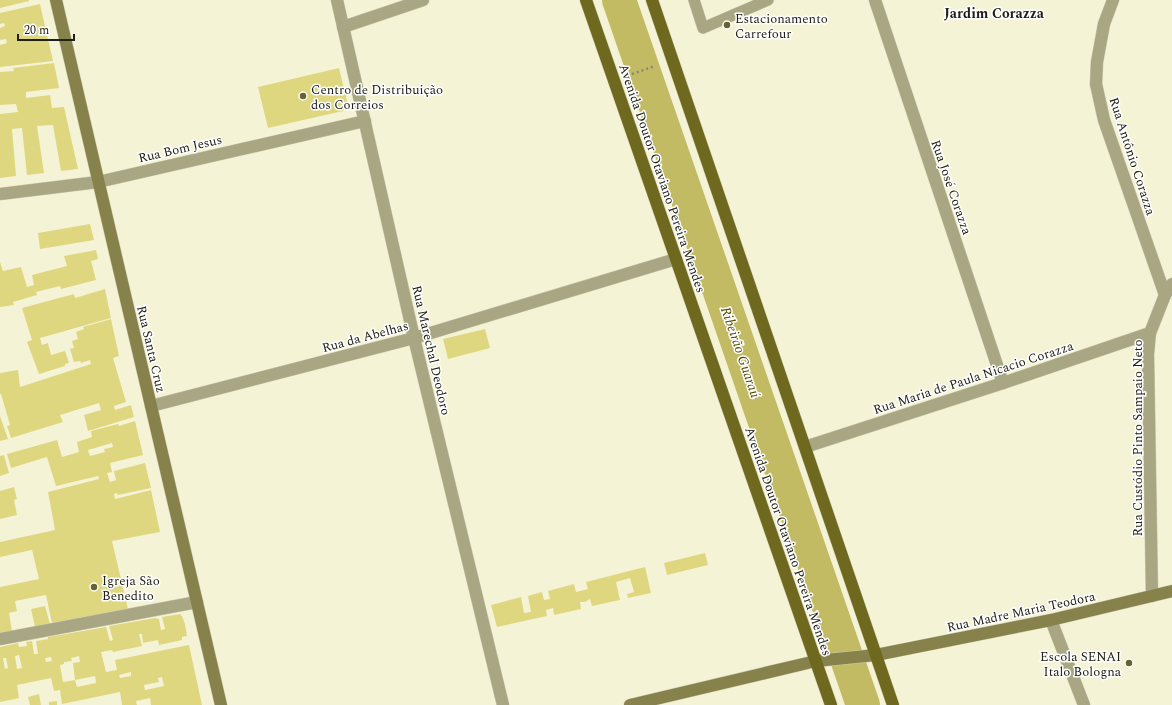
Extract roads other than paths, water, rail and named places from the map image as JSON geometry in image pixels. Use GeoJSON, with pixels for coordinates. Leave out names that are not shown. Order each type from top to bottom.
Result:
{"type":"FeatureCollection","features":[{"type":"Feature","properties":{"kind":"main road","name":"Avenida Doutor Otaviano Pereira Mendes"},"geometry":{"type":"LineString","coordinates":[[586,0],[832,705]]}},
{"type":"Feature","properties":{"kind":"main road"},"geometry":{"type":"LineString","coordinates":[[652,0],[805,447],[870,656],[893,705]]}},
{"type":"Feature","properties":{"kind":"street","name":"Rua Santa Cruz"},"geometry":{"type":"LineString","coordinates":[[56,0],[221,705]]}},
{"type":"Feature","properties":{"kind":"street","name":"Rua Marechal Deodoro"},"geometry":{"type":"LineString","coordinates":[[337,0],[414,338],[503,705]]}},
{"type":"Feature","properties":{"kind":"street"},"geometry":{"type":"LineString","coordinates":[[343,27],[423,0]]}},
{"type":"Feature","properties":{"kind":"street","name":"Rua José Corazza"},"geometry":{"type":"LineString","coordinates":[[874,0],[1003,383]]}},
{"type":"Feature","properties":{"kind":"street","name":"Rua Antônio Corazza"},"geometry":{"type":"LineString","coordinates":[[1113,0],[1104,24],[1097,62],[1096,84],[1104,120],[1165,295]]}},
{"type":"Feature","properties":{"kind":"street","name":"Rua Bom Jesus"},"geometry":{"type":"LineString","coordinates":[[0,194],[98,182],[365,121]]}},
{"type":"Feature","properties":{"kind":"street","name":"Rua da Abelhas"},"geometry":{"type":"LineString","coordinates":[[151,406],[414,338],[676,259]]}},
{"type":"Feature","properties":{"kind":"street","name":"Rua Custódio Pinto Sampaio Neto"},"geometry":{"type":"LineString","coordinates":[[1152,596],[1148,354],[1150,333],[1165,295],[1172,284]]}},
{"type":"Feature","properties":{"kind":"street","name":"Rua Maria de Paula Nicacio Corazza"},"geometry":{"type":"LineString","coordinates":[[805,447],[1003,383],[1150,333]]}},
{"type":"Feature","properties":{"kind":"street","name":"Rua Madre Maria Teodora"},"geometry":{"type":"LineString","coordinates":[[816,661],[870,656],[1051,620],[1172,591]]}},
{"type":"Feature","properties":{"kind":"street"},"geometry":{"type":"LineString","coordinates":[[0,639],[197,602]]}},
{"type":"Feature","properties":{"kind":"street"},"geometry":{"type":"LineString","coordinates":[[1051,620],[1084,705]]}},
{"type":"Feature","properties":{"kind":"street"},"geometry":{"type":"LineString","coordinates":[[630,705],[816,661]]}},
{"type":"Feature","properties":{"kind":"lane"},"geometry":{"type":"LineString","coordinates":[[694,0],[703,28],[768,0]]}},
{"type":"Feature","properties":{"kind":"waterway","name":"Ribeirão Guaraú"},"geometry":{"type":"LineString","coordinates":[[619,0],[863,705]]}},
{"type":"Feature","properties":{"kind":"place","name":"Estacionamento Carrefour"},"geometry":{"type":"Point","coordinates":[727,25]}},
{"type":"Feature","properties":{"kind":"place","name":"Centro de Distribuição dos Correios"},"geometry":{"type":"Point","coordinates":[303,96]}},
{"type":"Feature","properties":{"kind":"place","name":"Igreja São Benedito"},"geometry":{"type":"Point","coordinates":[94,587]}},
{"type":"Feature","properties":{"kind":"place","name":"Escola SENAI Italo Bologna"},"geometry":{"type":"Point","coordinates":[1129,663]}},
{"type":"Feature","properties":{"kind":"district","name":"Jardim Corazza"},"geometry":{"type":"Point","coordinates":[994,13]}}]}
